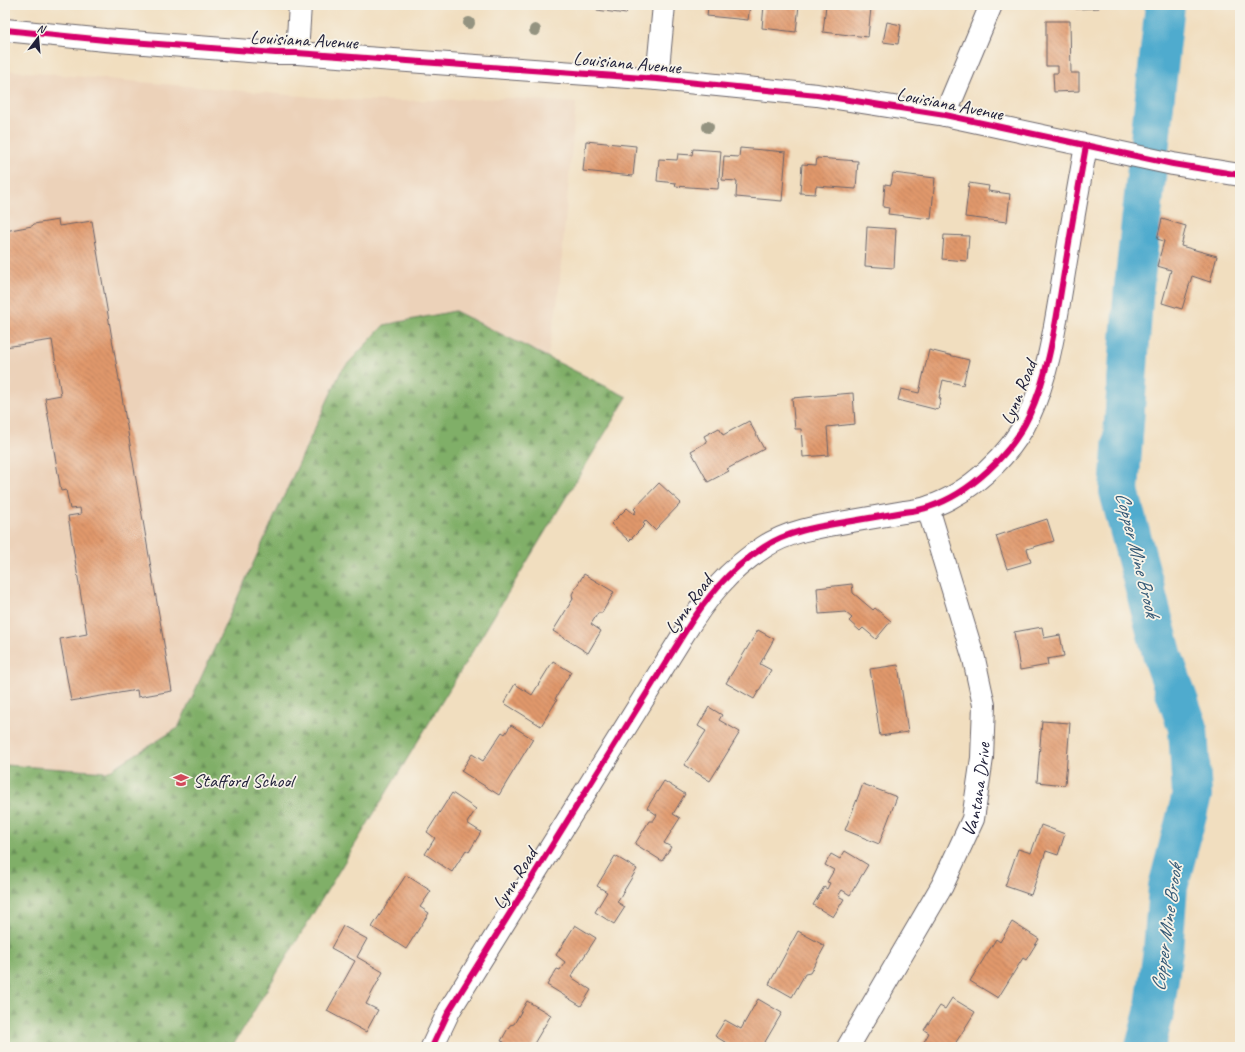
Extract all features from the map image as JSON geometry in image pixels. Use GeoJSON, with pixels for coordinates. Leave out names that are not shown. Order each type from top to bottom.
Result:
{"type":"FeatureCollection","features":[{"type":"Feature","properties":{"kind":"street"},"geometry":{"type":"LineString","coordinates":[[297,53],[300,5]]}},
{"type":"Feature","properties":{"kind":"street"},"geometry":{"type":"LineString","coordinates":[[657,79],[664,5]]}},
{"type":"Feature","properties":{"kind":"street"},"geometry":{"type":"LineString","coordinates":[[945,115],[991,5]]}},
{"type":"Feature","properties":{"kind":"street","name":"Louisiana Avenue"},"geometry":{"type":"LineString","coordinates":[[5,30],[276,54],[297,53],[657,79],[817,95],[945,115],[1173,164],[1240,175]]}},
{"type":"Feature","properties":{"kind":"street","name":"Lynn Road"},"geometry":{"type":"LineString","coordinates":[[432,1047],[449,1011],[675,648],[703,604],[727,576],[765,546],[796,532],[826,525],[928,508],[954,496],[982,476],[1002,457],[1015,440],[1028,417],[1044,379],[1054,332],[1086,146]]}},
{"type":"Feature","properties":{"kind":"street","name":"Vantana Drive"},"geometry":{"type":"LineString","coordinates":[[848,1047],[942,886],[973,819],[982,758],[984,705],[974,659],[928,508]]}},
{"type":"Feature","properties":{"kind":"shaded area","name":"Stafford School"},"geometry":{"type":"Polygon","coordinates":[[[5,70],[348,100],[401,101],[511,98],[576,103],[558,299],[520,512],[5,1047],[5,70]]]}},
{"type":"Feature","properties":{"kind":"green space"},"geometry":{"type":"Polygon","coordinates":[[[455,311],[627,397],[232,1047],[5,1047],[5,765],[107,772],[178,728],[341,371],[384,325],[455,311]]]}},
{"type":"Feature","properties":{"kind":"building"},"geometry":{"type":"Polygon","coordinates":[[[597,5],[628,5],[626,14],[597,10],[597,5]]]}},
{"type":"Feature","properties":{"kind":"building"},"geometry":{"type":"Polygon","coordinates":[[[750,5],[748,20],[707,16],[708,6],[750,5]]]}},
{"type":"Feature","properties":{"kind":"building"},"geometry":{"type":"Polygon","coordinates":[[[764,5],[799,5],[796,32],[762,28],[764,5]]]}},
{"type":"Feature","properties":{"kind":"building"},"geometry":{"type":"Polygon","coordinates":[[[826,5],[871,8],[868,37],[823,32],[826,5]]]}},
{"type":"Feature","properties":{"kind":"building"},"geometry":{"type":"Polygon","coordinates":[[[1075,5],[1099,5],[1099,8],[1076,9],[1075,5]]]}},
{"type":"Feature","properties":{"kind":"building"},"geometry":{"type":"Polygon","coordinates":[[[1046,21],[1070,21],[1071,73],[1079,73],[1079,91],[1054,92],[1053,73],[1058,73],[1058,66],[1046,66],[1046,21]]]}},
{"type":"Feature","properties":{"kind":"building"},"geometry":{"type":"Polygon","coordinates":[[[887,22],[901,25],[898,44],[883,42],[887,22]]]}},
{"type":"Feature","properties":{"kind":"building"},"geometry":{"type":"Polygon","coordinates":[[[586,141],[636,146],[633,176],[583,171],[586,141]]]}},
{"type":"Feature","properties":{"kind":"building"},"geometry":{"type":"Polygon","coordinates":[[[740,148],[786,152],[782,201],[736,197],[737,181],[722,180],[724,156],[739,157],[740,148]]]}},
{"type":"Feature","properties":{"kind":"building"},"geometry":{"type":"Polygon","coordinates":[[[693,149],[721,151],[718,189],[675,186],[676,183],[657,181],[659,159],[677,160],[678,154],[692,155],[693,149]]]}},
{"type":"Feature","properties":{"kind":"building"},"geometry":{"type":"Polygon","coordinates":[[[817,158],[858,161],[856,189],[816,186],[815,194],[800,193],[802,164],[816,165],[817,158]]]}},
{"type":"Feature","properties":{"kind":"building"},"geometry":{"type":"Polygon","coordinates":[[[893,173],[935,178],[931,219],[888,214],[889,208],[883,207],[885,184],[891,185],[893,173]]]}},
{"type":"Feature","properties":{"kind":"building"},"geometry":{"type":"Polygon","coordinates":[[[969,183],[989,186],[988,191],[1010,194],[1007,222],[965,217],[969,183]]]}},
{"type":"Feature","properties":{"kind":"building"},"geometry":{"type":"Polygon","coordinates":[[[1162,219],[1186,226],[1181,246],[1217,256],[1210,282],[1192,276],[1182,309],[1162,303],[1171,270],[1157,266],[1164,241],[1157,239],[1162,219]]]}},
{"type":"Feature","properties":{"kind":"building"},"geometry":{"type":"Polygon","coordinates":[[[58,220],[59,226],[92,221],[172,691],[138,697],[137,690],[71,701],[60,639],[87,634],[68,516],[81,514],[80,508],[70,509],[66,490],[61,491],[45,398],[61,395],[52,340],[5,347],[5,231],[58,220]]]}},
{"type":"Feature","properties":{"kind":"building"},"geometry":{"type":"Polygon","coordinates":[[[867,227],[896,229],[894,268],[865,266],[867,227]]]}},
{"type":"Feature","properties":{"kind":"building"},"geometry":{"type":"Polygon","coordinates":[[[944,235],[969,236],[967,261],[942,259],[944,235]]]}},
{"type":"Feature","properties":{"kind":"building"},"geometry":{"type":"Polygon","coordinates":[[[929,350],[969,360],[963,385],[943,380],[938,410],[898,400],[901,389],[919,393],[929,350]]]}},
{"type":"Feature","properties":{"kind":"building"},"geometry":{"type":"Polygon","coordinates":[[[853,393],[855,424],[827,427],[829,455],[803,457],[801,429],[795,429],[792,398],[853,393]]]}},
{"type":"Feature","properties":{"kind":"building"},"geometry":{"type":"Polygon","coordinates":[[[749,421],[764,449],[727,469],[729,471],[708,482],[691,451],[707,442],[704,436],[719,428],[723,435],[749,421]]]}},
{"type":"Feature","properties":{"kind":"building"},"geometry":{"type":"Polygon","coordinates":[[[659,483],[681,503],[655,530],[645,520],[643,523],[645,525],[629,541],[611,524],[627,508],[634,514],[636,511],[634,509],[659,483]]]}},
{"type":"Feature","properties":{"kind":"building"},"geometry":{"type":"Polygon","coordinates":[[[1047,519],[1054,541],[1027,549],[1031,562],[1007,569],[996,536],[1047,519]]]}},
{"type":"Feature","properties":{"kind":"building"},"geometry":{"type":"Polygon","coordinates":[[[584,574],[614,592],[602,613],[598,613],[591,624],[601,631],[588,653],[553,631],[573,599],[572,594],[584,574]]]}},
{"type":"Feature","properties":{"kind":"building"},"geometry":{"type":"Polygon","coordinates":[[[852,584],[853,593],[873,610],[875,608],[891,621],[876,639],[863,628],[860,631],[849,621],[852,618],[845,612],[819,614],[817,588],[852,584]]]}},
{"type":"Feature","properties":{"kind":"building"},"geometry":{"type":"Polygon","coordinates":[[[1042,627],[1044,638],[1060,635],[1064,656],[1047,659],[1048,665],[1020,670],[1014,632],[1042,627]]]}},
{"type":"Feature","properties":{"kind":"building"},"geometry":{"type":"Polygon","coordinates":[[[758,630],[774,639],[760,664],[771,670],[754,699],[726,683],[758,630]]]}},
{"type":"Feature","properties":{"kind":"building"},"geometry":{"type":"Polygon","coordinates":[[[553,661],[571,672],[555,699],[557,700],[541,726],[504,703],[515,684],[532,695],[553,661]]]}},
{"type":"Feature","properties":{"kind":"building"},"geometry":{"type":"Polygon","coordinates":[[[898,665],[908,732],[880,736],[870,669],[898,665]]]}},
{"type":"Feature","properties":{"kind":"building"},"geometry":{"type":"Polygon","coordinates":[[[709,707],[722,715],[719,720],[740,732],[710,781],[684,765],[706,731],[698,726],[709,707]]]}},
{"type":"Feature","properties":{"kind":"building"},"geometry":{"type":"Polygon","coordinates":[[[1042,721],[1070,723],[1065,785],[1037,782],[1042,721]]]}},
{"type":"Feature","properties":{"kind":"building"},"geometry":{"type":"Polygon","coordinates":[[[511,725],[533,739],[499,795],[461,771],[472,754],[483,761],[502,732],[505,734],[511,725]]]}},
{"type":"Feature","properties":{"kind":"building"},"geometry":{"type":"Polygon","coordinates":[[[664,781],[685,794],[673,814],[680,818],[664,843],[671,847],[662,861],[635,844],[649,821],[653,821],[657,815],[647,808],[664,781]]]}},
{"type":"Feature","properties":{"kind":"building"},"geometry":{"type":"Polygon","coordinates":[[[863,784],[897,797],[879,844],[845,830],[863,784]]]}},
{"type":"Feature","properties":{"kind":"building"},"geometry":{"type":"Polygon","coordinates":[[[452,793],[476,809],[467,823],[481,832],[469,852],[466,850],[452,872],[425,854],[435,838],[427,832],[452,793]]]}},
{"type":"Feature","properties":{"kind":"building"},"geometry":{"type":"Polygon","coordinates":[[[1041,825],[1065,834],[1058,855],[1046,851],[1031,895],[1005,886],[1018,849],[1031,853],[1041,825]]]}},
{"type":"Feature","properties":{"kind":"building"},"geometry":{"type":"Polygon","coordinates":[[[845,851],[868,865],[850,895],[842,890],[838,896],[844,899],[833,917],[813,905],[824,887],[827,889],[830,883],[827,882],[834,870],[825,865],[831,854],[840,859],[845,851]]]}},
{"type":"Feature","properties":{"kind":"building"},"geometry":{"type":"Polygon","coordinates":[[[615,856],[637,869],[617,902],[625,907],[614,924],[595,912],[607,892],[597,886],[615,856]]]}},
{"type":"Feature","properties":{"kind":"building"},"geometry":{"type":"Polygon","coordinates":[[[406,875],[431,891],[420,907],[429,913],[406,949],[372,927],[406,875]]]}},
{"type":"Feature","properties":{"kind":"building"},"geometry":{"type":"Polygon","coordinates":[[[1012,922],[1039,939],[1026,960],[1023,958],[998,998],[970,981],[996,939],[1000,942],[1012,922]]]}},
{"type":"Feature","properties":{"kind":"building"},"geometry":{"type":"Polygon","coordinates":[[[575,925],[596,938],[571,977],[591,990],[581,1006],[547,985],[557,969],[560,970],[565,962],[556,955],[575,925]]]}},
{"type":"Feature","properties":{"kind":"building"},"geometry":{"type":"Polygon","coordinates":[[[343,926],[367,939],[357,957],[383,972],[366,1004],[378,1010],[366,1032],[327,1011],[355,961],[331,948],[343,926]]]}},
{"type":"Feature","properties":{"kind":"building"},"geometry":{"type":"Polygon","coordinates":[[[798,931],[825,946],[810,973],[805,974],[792,997],[769,984],[798,931]]]}},
{"type":"Feature","properties":{"kind":"building"},"geometry":{"type":"Polygon","coordinates":[[[952,998],[975,1012],[953,1047],[921,1047],[929,1033],[924,1030],[940,1006],[945,1009],[952,998]]]}},
{"type":"Feature","properties":{"kind":"building"},"geometry":{"type":"Polygon","coordinates":[[[758,999],[782,1013],[762,1047],[733,1047],[715,1036],[725,1020],[741,1029],[758,999]]]}},
{"type":"Feature","properties":{"kind":"building"},"geometry":{"type":"Polygon","coordinates":[[[527,1001],[551,1015],[532,1047],[501,1047],[504,1042],[501,1041],[510,1025],[514,1024],[527,1001]]]}},
{"type":"Feature","properties":{"kind":"waterway","name":"Copper Mine Brook"},"geometry":{"type":"LineString","coordinates":[[1145,1047],[1154,1013],[1163,950],[1168,887],[1192,795],[1188,728],[1163,657],[1119,491],[1134,286],[1165,5]]}},
{"type":"Feature","properties":{"kind":"cycle path"},"geometry":{"type":"LineString","coordinates":[[5,30],[105,40],[276,53],[297,53],[657,79],[817,95],[945,115],[1173,164],[1240,175]]}},
{"type":"Feature","properties":{"kind":"cycle path"},"geometry":{"type":"LineString","coordinates":[[432,1047],[449,1011],[683,635],[700,609],[718,586],[751,556],[784,536],[829,525],[920,510],[944,501],[973,483],[1000,459],[1011,445],[1029,416],[1042,383],[1054,332],[1086,146]]}},
{"type":"Feature","properties":{"kind":"place","name":"Stafford School"},"geometry":{"type":"Point","coordinates":[181,780]}}]}
